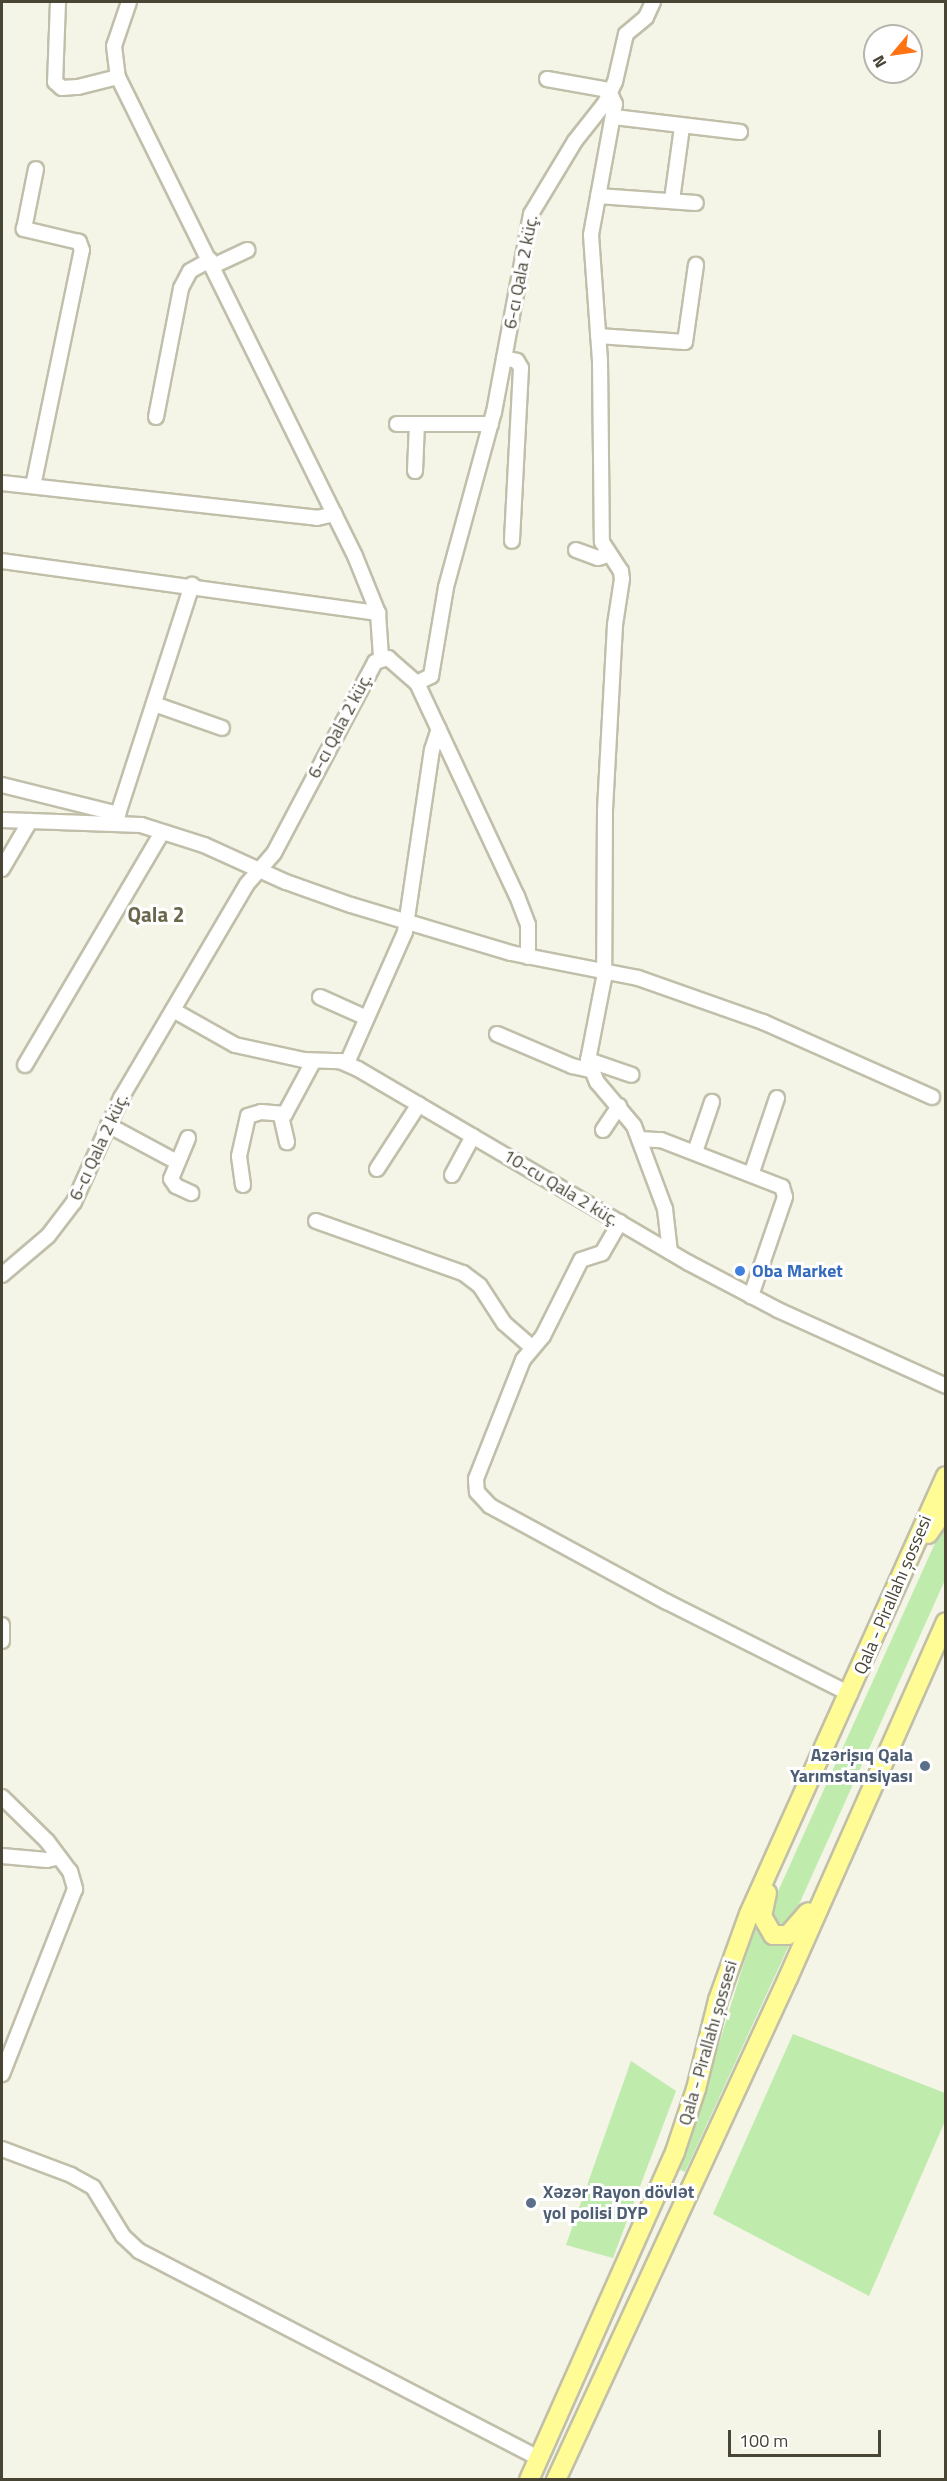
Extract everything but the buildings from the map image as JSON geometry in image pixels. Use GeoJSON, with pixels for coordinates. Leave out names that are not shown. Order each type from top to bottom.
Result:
{"type":"FeatureCollection","features":[{"type":"Feature","properties":{"kind":"main road","name":"Qala - Pirallahı şossesi"},"geometry":{"type":"LineString","coordinates":[[529,2480],[675,2152],[726,1973],[945,1476]]}},
{"type":"Feature","properties":{"kind":"main road"},"geometry":{"type":"LineString","coordinates":[[893,1590],[945,1508]]}},
{"type":"Feature","properties":{"kind":"main road","name":"Qala - Pirallahı şossesi"},"geometry":{"type":"LineString","coordinates":[[556,2480],[836,1868],[945,1622]]}},
{"type":"Feature","properties":{"kind":"main road"},"geometry":{"type":"LineString","coordinates":[[786,1834],[763,1905],[763,1923],[773,1935],[788,1935],[795,1930],[836,1868]]}},
{"type":"Feature","properties":{"kind":"street"},"geometry":{"type":"LineString","coordinates":[[58,2],[55,82],[62,87],[78,87],[118,77]]}},
{"type":"Feature","properties":{"kind":"street"},"geometry":{"type":"LineString","coordinates":[[129,2],[114,46],[118,77],[335,514],[378,613],[381,657]]}},
{"type":"Feature","properties":{"kind":"street","name":"6-cı Qala 2 küç."},"geometry":{"type":"LineString","coordinates":[[2,1275],[59,1223],[84,1183],[108,1125],[242,892],[274,853],[369,672],[381,657],[394,662],[417,684],[433,671],[446,587],[491,424],[531,214],[610,93],[626,34],[646,17],[653,2]]}},
{"type":"Feature","properties":{"kind":"street"},"geometry":{"type":"LineString","coordinates":[[548,79],[610,93],[614,117],[591,223],[590,253],[598,336],[602,542],[607,555],[617,566],[621,579],[612,658],[605,811],[604,970],[589,1065],[619,1106],[639,1139],[665,1209],[670,1252]]}},
{"type":"Feature","properties":{"kind":"street"},"geometry":{"type":"LineString","coordinates":[[614,117],[682,127],[740,132]]}},
{"type":"Feature","properties":{"kind":"street"},"geometry":{"type":"LineString","coordinates":[[672,200],[682,127]]}},
{"type":"Feature","properties":{"kind":"street"},"geometry":{"type":"LineString","coordinates":[[33,486],[82,250],[79,242],[24,229],[36,169]]}},
{"type":"Feature","properties":{"kind":"street"},"geometry":{"type":"LineString","coordinates":[[598,196],[696,203]]}},
{"type":"Feature","properties":{"kind":"street"},"geometry":{"type":"LineString","coordinates":[[156,417],[182,288],[190,272],[248,250]]}},
{"type":"Feature","properties":{"kind":"street"},"geometry":{"type":"LineString","coordinates":[[598,336],[685,342],[696,265]]}},
{"type":"Feature","properties":{"kind":"street"},"geometry":{"type":"LineString","coordinates":[[504,358],[517,361],[521,368],[512,541]]}},
{"type":"Feature","properties":{"kind":"street"},"geometry":{"type":"LineString","coordinates":[[397,424],[491,424]]}},
{"type":"Feature","properties":{"kind":"street"},"geometry":{"type":"LineString","coordinates":[[415,471],[417,424]]}},
{"type":"Feature","properties":{"kind":"street"},"geometry":{"type":"LineString","coordinates":[[2,483],[317,518],[335,514]]}},
{"type":"Feature","properties":{"kind":"street"},"geometry":{"type":"LineString","coordinates":[[576,550],[598,558],[607,555]]}},
{"type":"Feature","properties":{"kind":"street"},"geometry":{"type":"LineString","coordinates":[[2,561],[192,585],[378,613]]}},
{"type":"Feature","properties":{"kind":"street"},"geometry":{"type":"LineString","coordinates":[[117,818],[192,585]]}},
{"type":"Feature","properties":{"kind":"street"},"geometry":{"type":"LineString","coordinates":[[417,684],[523,912],[528,925],[528,957]]}},
{"type":"Feature","properties":{"kind":"street"},"geometry":{"type":"LineString","coordinates":[[154,704],[222,728]]}},
{"type":"Feature","properties":{"kind":"street"},"geometry":{"type":"LineString","coordinates":[[346,1063],[407,922],[432,750],[439,729]]}},
{"type":"Feature","properties":{"kind":"street"},"geometry":{"type":"LineString","coordinates":[[2,785],[162,832],[318,894],[407,922],[528,957],[604,970],[762,1022],[932,1097]]}},
{"type":"Feature","properties":{"kind":"street"},"geometry":{"type":"LineString","coordinates":[[2,820],[92,826],[117,818]]}},
{"type":"Feature","properties":{"kind":"street"},"geometry":{"type":"LineString","coordinates":[[2,869],[30,821]]}},
{"type":"Feature","properties":{"kind":"street"},"geometry":{"type":"LineString","coordinates":[[25,1065],[162,832]]}},
{"type":"Feature","properties":{"kind":"street"},"geometry":{"type":"LineString","coordinates":[[320,997],[367,1018]]}},
{"type":"Feature","properties":{"kind":"street","name":"10-cu Qala 2 küç."},"geometry":{"type":"LineString","coordinates":[[173,1010],[235,1045],[313,1062],[346,1063],[670,1252],[751,1296],[945,1386]]}},
{"type":"Feature","properties":{"kind":"street"},"geometry":{"type":"LineString","coordinates":[[497,1034],[572,1066],[589,1065],[632,1075]]}},
{"type":"Feature","properties":{"kind":"street"},"geometry":{"type":"LineString","coordinates":[[287,1142],[281,1116],[308,1076],[313,1062]]}},
{"type":"Feature","properties":{"kind":"street"},"geometry":{"type":"LineString","coordinates":[[752,1172],[777,1098]]}},
{"type":"Feature","properties":{"kind":"street"},"geometry":{"type":"LineString","coordinates":[[695,1152],[712,1102]]}},
{"type":"Feature","properties":{"kind":"street"},"geometry":{"type":"LineString","coordinates":[[377,1169],[419,1104]]}},
{"type":"Feature","properties":{"kind":"street"},"geometry":{"type":"LineString","coordinates":[[603,1130],[619,1106]]}},
{"type":"Feature","properties":{"kind":"street"},"geometry":{"type":"LineString","coordinates":[[243,1185],[239,1156],[248,1116],[261,1112],[281,1116]]}},
{"type":"Feature","properties":{"kind":"street"},"geometry":{"type":"LineString","coordinates":[[108,1125],[177,1162]]}},
{"type":"Feature","properties":{"kind":"street"},"geometry":{"type":"LineString","coordinates":[[452,1175],[473,1136]]}},
{"type":"Feature","properties":{"kind":"street"},"geometry":{"type":"LineString","coordinates":[[188,1138],[177,1162],[172,1183],[192,1193]]}},
{"type":"Feature","properties":{"kind":"street"},"geometry":{"type":"LineString","coordinates":[[639,1139],[661,1140],[752,1172],[785,1192],[751,1296]]}},
{"type":"Feature","properties":{"kind":"street"},"geometry":{"type":"LineString","coordinates":[[316,1221],[463,1274],[480,1286],[504,1323],[532,1347]]}},
{"type":"Feature","properties":{"kind":"street"},"geometry":{"type":"LineString","coordinates":[[620,1222],[602,1253],[581,1260],[543,1336],[523,1359],[476,1479],[480,1498],[667,1602],[850,1694]]}},
{"type":"Feature","properties":{"kind":"street"},"geometry":{"type":"LineString","coordinates":[[2,1625],[2,1641]]}},
{"type":"Feature","properties":{"kind":"street"},"geometry":{"type":"LineString","coordinates":[[2,1797],[59,1857],[74,1877],[75,1889],[2,2074]]}},
{"type":"Feature","properties":{"kind":"street"},"geometry":{"type":"LineString","coordinates":[[2,1856],[59,1857]]}},
{"type":"Feature","properties":{"kind":"street"},"geometry":{"type":"LineString","coordinates":[[2,2149],[71,2175],[93,2187],[123,2236],[139,2250],[538,2458]]}},
{"type":"Feature","properties":{"kind":"green space"},"geometry":{"type":"Polygon","coordinates":[[[945,1521],[945,1580],[796,1911],[786,1925],[776,1923],[770,1915],[771,1907],[945,1521]]]}},
{"type":"Feature","properties":{"kind":"green space"},"geometry":{"type":"Polygon","coordinates":[[[755,1927],[768,1942],[790,1943],[685,2172],[680,2170],[755,1927]]]}},
{"type":"Feature","properties":{"kind":"green space"},"geometry":{"type":"Polygon","coordinates":[[[793,2034],[945,2093],[945,2121],[869,2296],[713,2214],[793,2034]]]}},
{"type":"Feature","properties":{"kind":"green space"},"geometry":{"type":"Polygon","coordinates":[[[631,2061],[676,2091],[613,2258],[566,2245],[631,2061]]]}},
{"type":"Feature","properties":{"kind":"place","name":"Oba Market"},"geometry":{"type":"Point","coordinates":[740,1271]}},
{"type":"Feature","properties":{"kind":"place","name":"Azərişıq Qala Yarımstansiyası"},"geometry":{"type":"Point","coordinates":[925,1766]}},
{"type":"Feature","properties":{"kind":"place","name":"Xəzər Rayon dövlət yol polisi DYP"},"geometry":{"type":"Point","coordinates":[531,2203]}},
{"type":"Feature","properties":{"kind":"district","name":"Qala 2"},"geometry":{"type":"Point","coordinates":[156,914]}}]}
